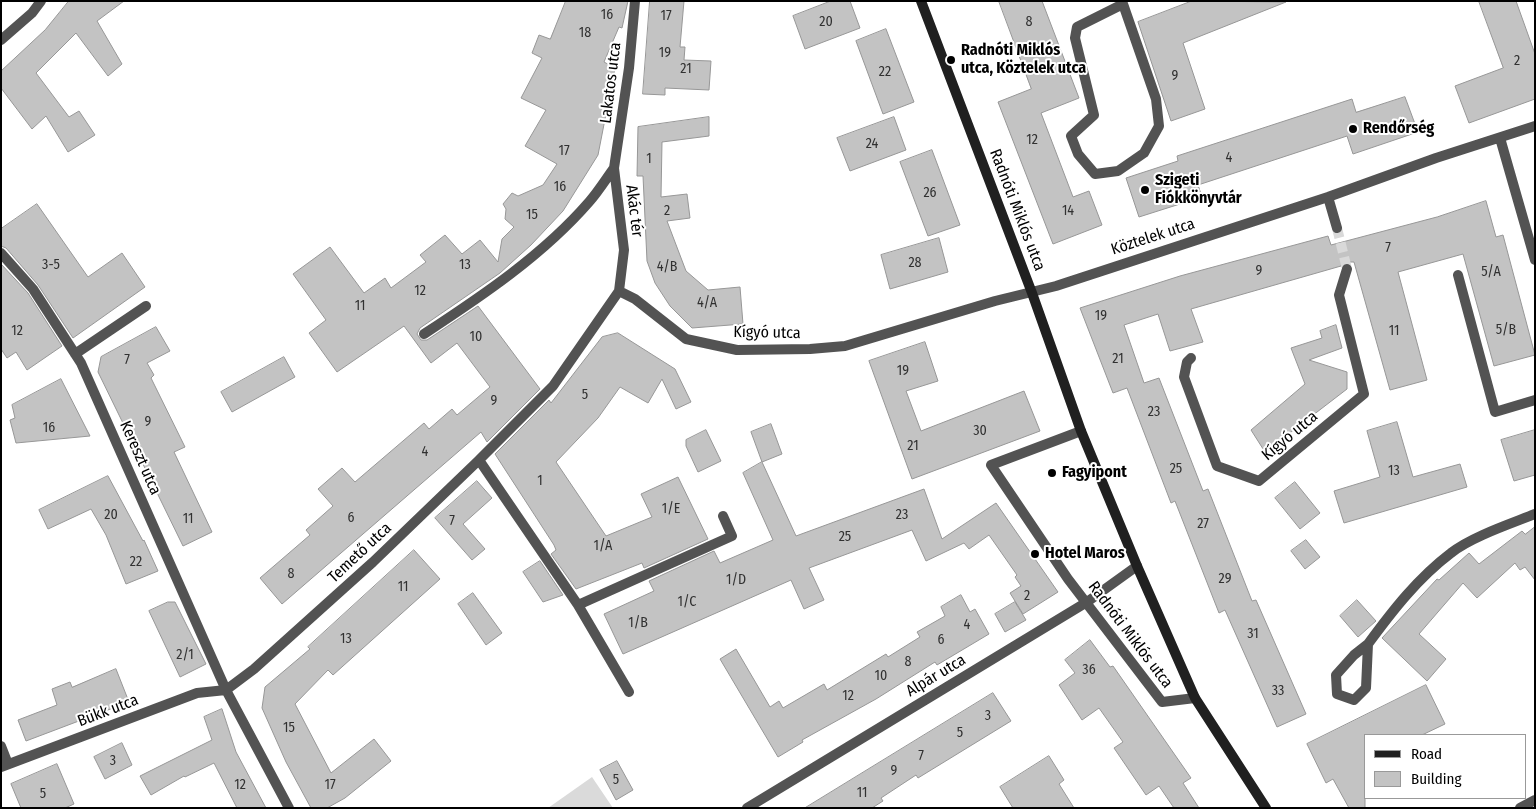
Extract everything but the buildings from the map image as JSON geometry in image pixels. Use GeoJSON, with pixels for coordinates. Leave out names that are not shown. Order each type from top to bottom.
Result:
{"type":"FeatureCollection","features":[{"type":"Feature","properties":{"kind":"street"},"geometry":{"type":"LineString","coordinates":[[1,40],[32,13],[41,1]]}},
{"type":"Feature","properties":{"kind":"street","name":"Lakatos utca"},"geometry":{"type":"LineString","coordinates":[[614,168],[629,68],[635,1]]}},
{"type":"Feature","properties":{"kind":"street","name":"Radnóti Miklós utca"},"geometry":{"type":"LineString","coordinates":[[920,1],[1032,293],[1081,431],[1137,566],[1195,698],[1266,808]]}},
{"type":"Feature","properties":{"kind":"street"},"geometry":{"type":"LineString","coordinates":[[1127,3],[1156,99],[1159,126],[1144,153],[1118,171],[1095,174],[1078,154],[1071,136],[1094,115],[1075,38],[1077,27],[1127,3]]}},
{"type":"Feature","properties":{"kind":"street","name":"Köztelek utca"},"geometry":{"type":"LineString","coordinates":[[810,349],[845,346],[995,301],[1032,293],[1328,197],[1535,126]]}},
{"type":"Feature","properties":{"kind":"street"},"geometry":{"type":"LineString","coordinates":[[1500,138],[1535,260]]}},
{"type":"Feature","properties":{"kind":"street","name":"Akác tér"},"geometry":{"type":"LineString","coordinates":[[479,460],[553,386],[619,291],[624,250],[614,168]]}},
{"type":"Feature","properties":{"kind":"street","name":"Akác tér"},"geometry":{"type":"LineString","coordinates":[[424,334],[482,296],[554,238],[589,202],[614,168]]}},
{"type":"Feature","properties":{"kind":"street"},"geometry":{"type":"LineString","coordinates":[[1328,197],[1337,228]]}},
{"type":"Feature","properties":{"kind":"street","name":"Kereszt utca"},"geometry":{"type":"LineString","coordinates":[[1,253],[33,289],[75,354],[226,690]]}},
{"type":"Feature","properties":{"kind":"street","name":"Kígyó utca"},"geometry":{"type":"LineString","coordinates":[[1191,358],[1187,362],[1184,376],[1217,466],[1258,481],[1364,394],[1340,295],[1347,269]]}},
{"type":"Feature","properties":{"kind":"street"},"geometry":{"type":"LineString","coordinates":[[1458,275],[1494,412],[1535,400]]}},
{"type":"Feature","properties":{"kind":"street","name":"Kígyó utca"},"geometry":{"type":"LineString","coordinates":[[619,291],[635,299],[686,339],[737,350],[810,349]]}},
{"type":"Feature","properties":{"kind":"street"},"geometry":{"type":"LineString","coordinates":[[75,354],[146,306]]}},
{"type":"Feature","properties":{"kind":"street","name":"Radnóti Miklós utca"},"geometry":{"type":"LineString","coordinates":[[1081,431],[991,465],[1068,578],[1162,702],[1195,698]]}},
{"type":"Feature","properties":{"kind":"street"},"geometry":{"type":"LineString","coordinates":[[479,460],[578,604],[629,692]]}},
{"type":"Feature","properties":{"kind":"street","name":"Temető utca"},"geometry":{"type":"LineString","coordinates":[[226,690],[254,669],[373,562],[479,460]]}},
{"type":"Feature","properties":{"kind":"street"},"geometry":{"type":"LineString","coordinates":[[1368,644],[1366,688],[1354,700],[1337,694],[1336,676],[1354,655],[1368,644],[1402,598],[1452,552],[1501,527],[1535,514]]}},
{"type":"Feature","properties":{"kind":"street"},"geometry":{"type":"LineString","coordinates":[[578,604],[732,536],[723,516]]}},
{"type":"Feature","properties":{"kind":"street","name":"Alpár utca"},"geometry":{"type":"LineString","coordinates":[[747,808],[1087,602],[1137,566]]}},
{"type":"Feature","properties":{"kind":"street"},"geometry":{"type":"LineString","coordinates":[[226,690],[290,808]]}},
{"type":"Feature","properties":{"kind":"street","name":"Bükk utca"},"geometry":{"type":"LineString","coordinates":[[5,765],[197,694],[226,690]]}},
{"type":"Feature","properties":{"kind":"street"},"geometry":{"type":"LineString","coordinates":[[1,746],[5,765]]}},
{"type":"Feature","properties":{"kind":"street"},"geometry":{"type":"LineString","coordinates":[[1520,808],[1535,800]]}},
{"type":"Feature","properties":{"kind":"shaded area"},"geometry":{"type":"Polygon","coordinates":[[[592,777],[613,808],[548,808],[592,777]]]}},
{"type":"Feature","properties":{"kind":"tunnel"},"geometry":{"type":"LineString","coordinates":[[1337,228],[1347,269]]}},
{"type":"Feature","properties":{"kind":"place","name":"Radnóti Miklós utca, Köztelek utca"},"geometry":{"type":"Point","coordinates":[951,60]}},
{"type":"Feature","properties":{"kind":"place","name":"Rendőrség"},"geometry":{"type":"Point","coordinates":[1353,129]}},
{"type":"Feature","properties":{"kind":"place","name":"Szigeti Fiókkönyvtár"},"geometry":{"type":"Point","coordinates":[1145,190]}},
{"type":"Feature","properties":{"kind":"place","name":"Fagyipont"},"geometry":{"type":"Point","coordinates":[1052,473]}},
{"type":"Feature","properties":{"kind":"place","name":"Hotel Maros"},"geometry":{"type":"Point","coordinates":[1035,554]}}]}
